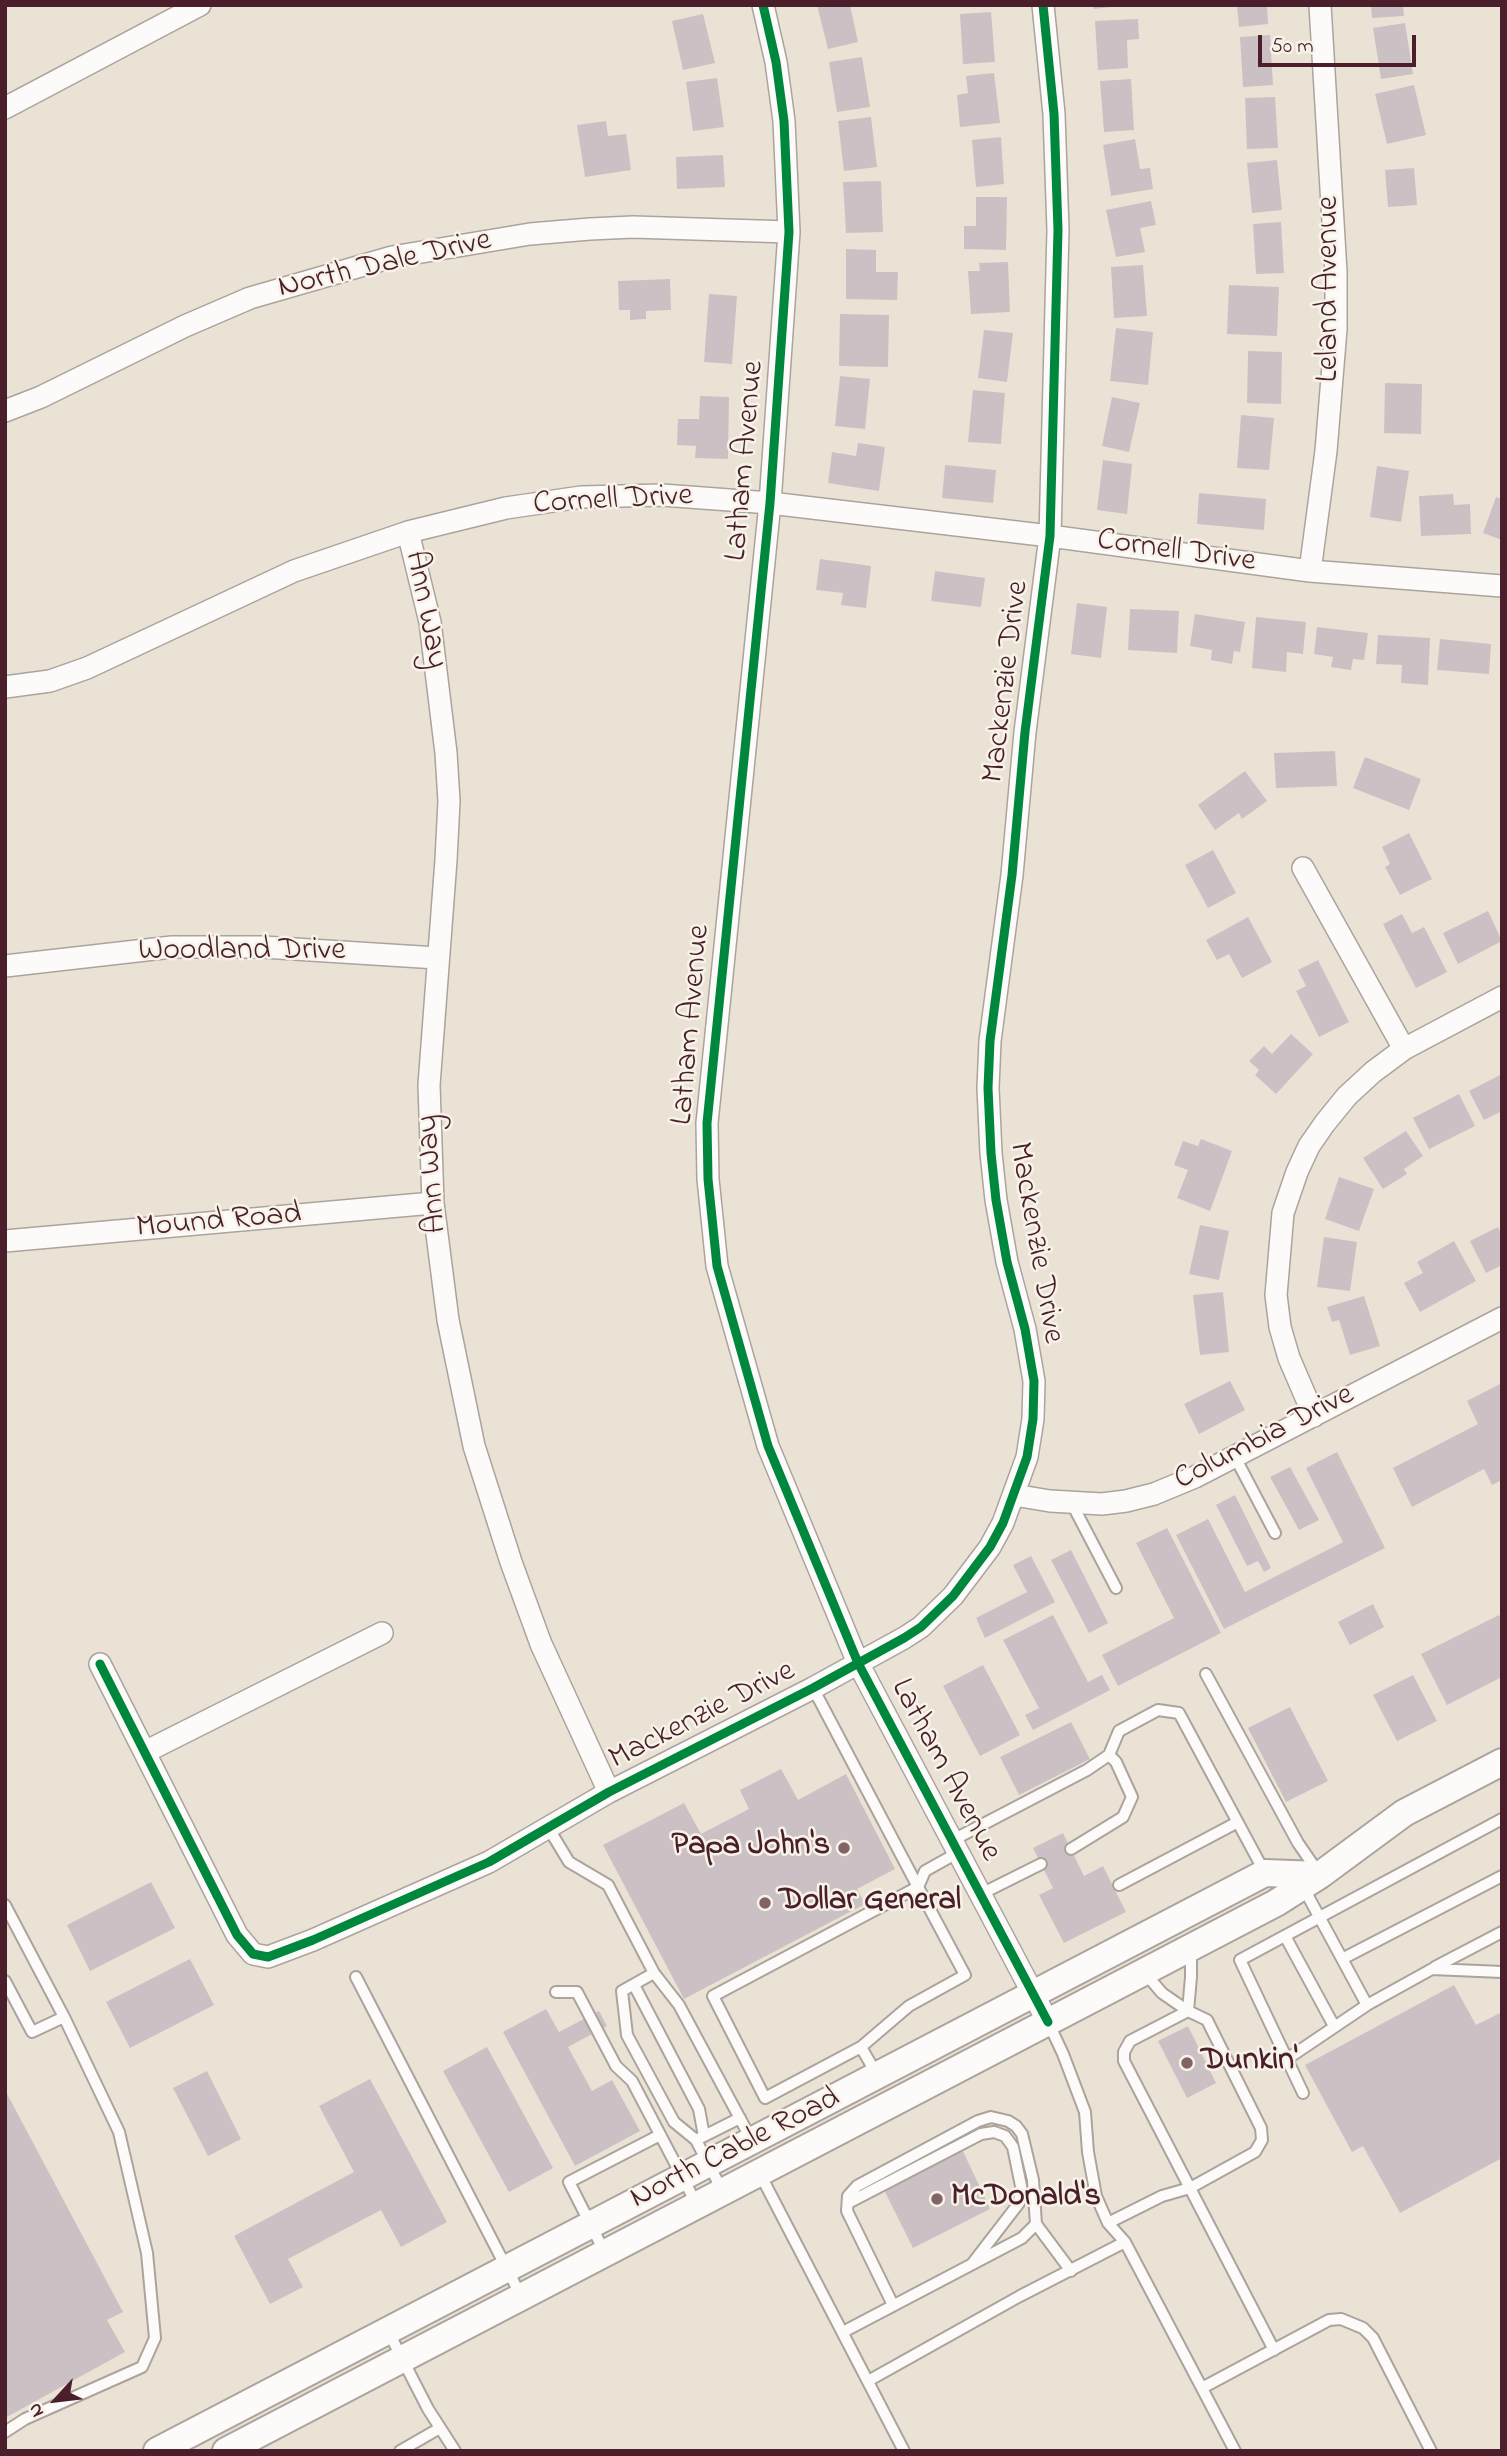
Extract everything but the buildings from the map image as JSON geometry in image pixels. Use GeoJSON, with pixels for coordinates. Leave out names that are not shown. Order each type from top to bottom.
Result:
{"type":"FeatureCollection","features":[{"type":"Feature","properties":{"kind":"street"},"geometry":{"type":"LineString","coordinates":[[5,108],[200,5]]}},
{"type":"Feature","properties":{"kind":"street","name":"Latham Avenue"},"geometry":{"type":"LineString","coordinates":[[763,5],[776,62],[784,121],[789,232],[770,503],[707,1123],[708,1179],[717,1266],[768,1446],[858,1662],[1048,2022]]}},
{"type":"Feature","properties":{"kind":"street","name":"Mackenzie Drive"},"geometry":{"type":"LineString","coordinates":[[145,1752],[237,1935],[253,1954],[268,1956],[288,1951],[489,1862],[609,1793],[813,1688],[921,1627],[953,1595],[990,1547],[1003,1523],[1027,1457],[1033,1419],[1034,1381],[996,1200],[990,1153],[988,1088],[990,1041],[1012,876],[1025,732],[1049,536],[1058,230],[1054,114],[1043,5]]}},
{"type":"Feature","properties":{"kind":"street","name":"Leland Avenue"},"geometry":{"type":"LineString","coordinates":[[1310,571],[1326,451],[1336,329],[1336,272],[1320,5]]}},
{"type":"Feature","properties":{"kind":"street","name":"North Dale Drive"},"geometry":{"type":"LineString","coordinates":[[5,411],[41,397],[173,331],[250,298],[392,257],[530,234],[590,229],[789,232]]}},
{"type":"Feature","properties":{"kind":"street","name":"Cornell Drive"},"geometry":{"type":"LineString","coordinates":[[5,687],[50,681],[86,668],[295,571],[408,532],[506,508],[581,497],[662,495],[770,503],[1049,536],[1310,571],[1502,586]]}},
{"type":"Feature","properties":{"kind":"street","name":"Ann Way"},"geometry":{"type":"LineString","coordinates":[[408,532],[430,622],[449,801],[429,1085],[433,1203],[447,1320],[474,1447],[541,1644],[609,1793]]}},
{"type":"Feature","properties":{"kind":"street"},"geometry":{"type":"LineString","coordinates":[[1303,868],[1404,1049]]}},
{"type":"Feature","properties":{"kind":"street","name":"Woodland Drive"},"geometry":{"type":"LineString","coordinates":[[5,965],[172,947],[263,947],[437,958]]}},
{"type":"Feature","properties":{"kind":"street"},"geometry":{"type":"LineString","coordinates":[[1314,1416],[1289,1358],[1280,1326],[1276,1295],[1283,1213],[1297,1172],[1325,1123],[1347,1096],[1373,1072],[1404,1049],[1502,998]]}},
{"type":"Feature","properties":{"kind":"street","name":"Mound Road"},"geometry":{"type":"LineString","coordinates":[[5,1241],[433,1203]]}},
{"type":"Feature","properties":{"kind":"street","name":"Columbia Drive"},"geometry":{"type":"LineString","coordinates":[[1014,1495],[1050,1501],[1102,1504],[1154,1494],[1235,1457],[1502,1318]]}},
{"type":"Feature","properties":{"kind":"street"},"geometry":{"type":"LineString","coordinates":[[100,1664],[145,1752],[382,1633]]}},
{"type":"Feature","properties":{"kind":"street","name":"North Cable Road"},"geometry":{"type":"LineString","coordinates":[[226,2451],[1276,1903],[1404,1813],[1502,1762]]}},
{"type":"Feature","properties":{"kind":"street","name":"North Cable Road"},"geometry":{"type":"LineString","coordinates":[[157,2451],[1265,1873],[1311,1880]]}},
{"type":"Feature","properties":{"kind":"lane"},"geometry":{"type":"LineString","coordinates":[[1235,1457],[1275,1533]]}},
{"type":"Feature","properties":{"kind":"lane"},"geometry":{"type":"LineString","coordinates":[[1071,1502],[1116,1588]]}},
{"type":"Feature","properties":{"kind":"lane"},"geometry":{"type":"LineString","coordinates":[[1206,1674],[1298,1843],[1311,1880],[1319,1916],[1367,2006]]}},
{"type":"Feature","properties":{"kind":"lane"},"geometry":{"type":"LineString","coordinates":[[813,1688],[918,1887],[965,1975],[909,2006],[861,2047],[765,2098],[713,1996],[918,1887],[925,1871],[956,1846],[1006,1811],[1087,1770],[1109,1755],[1119,1731],[1158,1710],[1180,1713],[1265,1873]]}},
{"type":"Feature","properties":{"kind":"lane"},"geometry":{"type":"LineString","coordinates":[[1071,1849],[1123,1817],[1132,1797],[1116,1762],[1109,1755]]}},
{"type":"Feature","properties":{"kind":"lane"},"geometry":{"type":"LineString","coordinates":[[1303,2092],[1240,1960],[1502,1819]]}},
{"type":"Feature","properties":{"kind":"lane"},"geometry":{"type":"LineString","coordinates":[[1119,1885],[1236,1822]]}},
{"type":"Feature","properties":{"kind":"lane"},"geometry":{"type":"LineString","coordinates":[[549,1829],[569,1862],[608,1885],[654,1973],[679,2005],[752,2142]]}},
{"type":"Feature","properties":{"kind":"lane"},"geometry":{"type":"LineString","coordinates":[[981,1894],[1041,1864]]}},
{"type":"Feature","properties":{"kind":"lane"},"geometry":{"type":"LineString","coordinates":[[1342,1959],[1502,1875]]}},
{"type":"Feature","properties":{"kind":"lane"},"geometry":{"type":"LineString","coordinates":[[5,1905],[64,2017],[119,2132],[147,2253],[155,2338],[142,2367],[25,2419],[5,2432]]}},
{"type":"Feature","properties":{"kind":"lane"},"geometry":{"type":"LineString","coordinates":[[1287,2059],[1367,2006],[1502,1932]]}},
{"type":"Feature","properties":{"kind":"lane"},"geometry":{"type":"LineString","coordinates":[[1285,1936],[1334,2026]]}},
{"type":"Feature","properties":{"kind":"lane"},"geometry":{"type":"LineString","coordinates":[[1188,2011],[1191,1948]]}},
{"type":"Feature","properties":{"kind":"lane"},"geometry":{"type":"LineString","coordinates":[[1432,1969],[1502,1972]]}},
{"type":"Feature","properties":{"kind":"lane"},"geometry":{"type":"LineString","coordinates":[[654,1973],[622,1991],[627,2035],[674,2122],[700,2138]]}},
{"type":"Feature","properties":{"kind":"lane"},"geometry":{"type":"LineString","coordinates":[[1108,2223],[1162,2196],[1189,2188],[1255,2152],[1262,2140],[1261,2128],[1208,2020],[1188,2011],[1162,1993],[1144,1973]]}},
{"type":"Feature","properties":{"kind":"lane"},"geometry":{"type":"LineString","coordinates":[[356,1977],[522,2296]]}},
{"type":"Feature","properties":{"kind":"lane"},"geometry":{"type":"LineString","coordinates":[[5,1981],[32,2032],[64,2017]]}},
{"type":"Feature","properties":{"kind":"lane"},"geometry":{"type":"LineString","coordinates":[[634,1984],[699,2109],[700,2138],[723,2192]]}},
{"type":"Feature","properties":{"kind":"lane"},"geometry":{"type":"LineString","coordinates":[[556,1992],[577,1992],[616,2066],[632,2081],[698,2205]]}},
{"type":"Feature","properties":{"kind":"lane"},"geometry":{"type":"LineString","coordinates":[[1188,2011],[1130,2041],[1124,2052],[1124,2061],[1274,2350]]}},
{"type":"Feature","properties":{"kind":"lane"},"geometry":{"type":"LineString","coordinates":[[1048,2022],[1085,2112],[1088,2152],[1096,2196],[1108,2223],[1125,2242],[1235,2451]]}},
{"type":"Feature","properties":{"kind":"lane"},"geometry":{"type":"LineString","coordinates":[[861,2047],[877,2076]]}},
{"type":"Feature","properties":{"kind":"lane"},"geometry":{"type":"LineString","coordinates":[[893,2305],[847,2211],[848,2196],[856,2186],[978,2121],[991,2117],[1008,2121],[1022,2134],[1033,2180],[1037,2224],[1071,2270]]}},
{"type":"Feature","properties":{"kind":"lane"},"geometry":{"type":"LineString","coordinates":[[700,2138],[740,2118]]}},
{"type":"Feature","properties":{"kind":"lane"},"geometry":{"type":"LineString","coordinates":[[848,2203],[981,2134],[994,2132],[1005,2136],[1013,2147],[1021,2186],[1019,2203],[972,2264]]}},
{"type":"Feature","properties":{"kind":"lane"},"geometry":{"type":"LineString","coordinates":[[605,2253],[569,2182],[660,2135]]}},
{"type":"Feature","properties":{"kind":"lane"},"geometry":{"type":"LineString","coordinates":[[760,2173],[904,2451]]}},
{"type":"Feature","properties":{"kind":"lane"},"geometry":{"type":"LineString","coordinates":[[843,2332],[1022,2238],[1037,2224]]}},
{"type":"Feature","properties":{"kind":"lane"},"geometry":{"type":"LineString","coordinates":[[868,2381],[1125,2242]]}},
{"type":"Feature","properties":{"kind":"lane"},"geometry":{"type":"LineString","coordinates":[[1202,2388],[1329,2319],[1341,2319],[1363,2328],[1373,2338],[1431,2451]]}},
{"type":"Feature","properties":{"kind":"lane"},"geometry":{"type":"LineString","coordinates":[[388,2330],[455,2451]]}},
{"type":"Feature","properties":{"kind":"lane"},"geometry":{"type":"LineString","coordinates":[[400,2451],[440,2428]]}},
{"type":"Feature","properties":{"kind":"cycle path"},"geometry":{"type":"LineString","coordinates":[[763,5],[776,62],[784,121],[789,232],[770,503],[707,1123],[708,1179],[717,1266],[768,1446],[858,1663],[1048,2022]]}},
{"type":"Feature","properties":{"kind":"cycle path"},"geometry":{"type":"LineString","coordinates":[[100,1664],[237,1935],[253,1954],[268,1957],[313,1940],[489,1862],[609,1792],[813,1688],[904,1638],[921,1627],[953,1596],[990,1547],[1003,1523],[1027,1457],[1033,1419],[1034,1381],[996,1200],[988,1088],[990,1041],[1012,875],[1025,732],[1050,536],[1058,230],[1054,114],[1043,5]]}},
{"type":"Feature","properties":{"kind":"place","name":"Papa John's"},"geometry":{"type":"Point","coordinates":[844,1848]}},
{"type":"Feature","properties":{"kind":"place","name":"Dollar General"},"geometry":{"type":"Point","coordinates":[765,1903]}},
{"type":"Feature","properties":{"kind":"place","name":"Dunkin'"},"geometry":{"type":"Point","coordinates":[1187,2063]}},
{"type":"Feature","properties":{"kind":"place","name":"McDonald's"},"geometry":{"type":"Point","coordinates":[937,2199]}}]}
